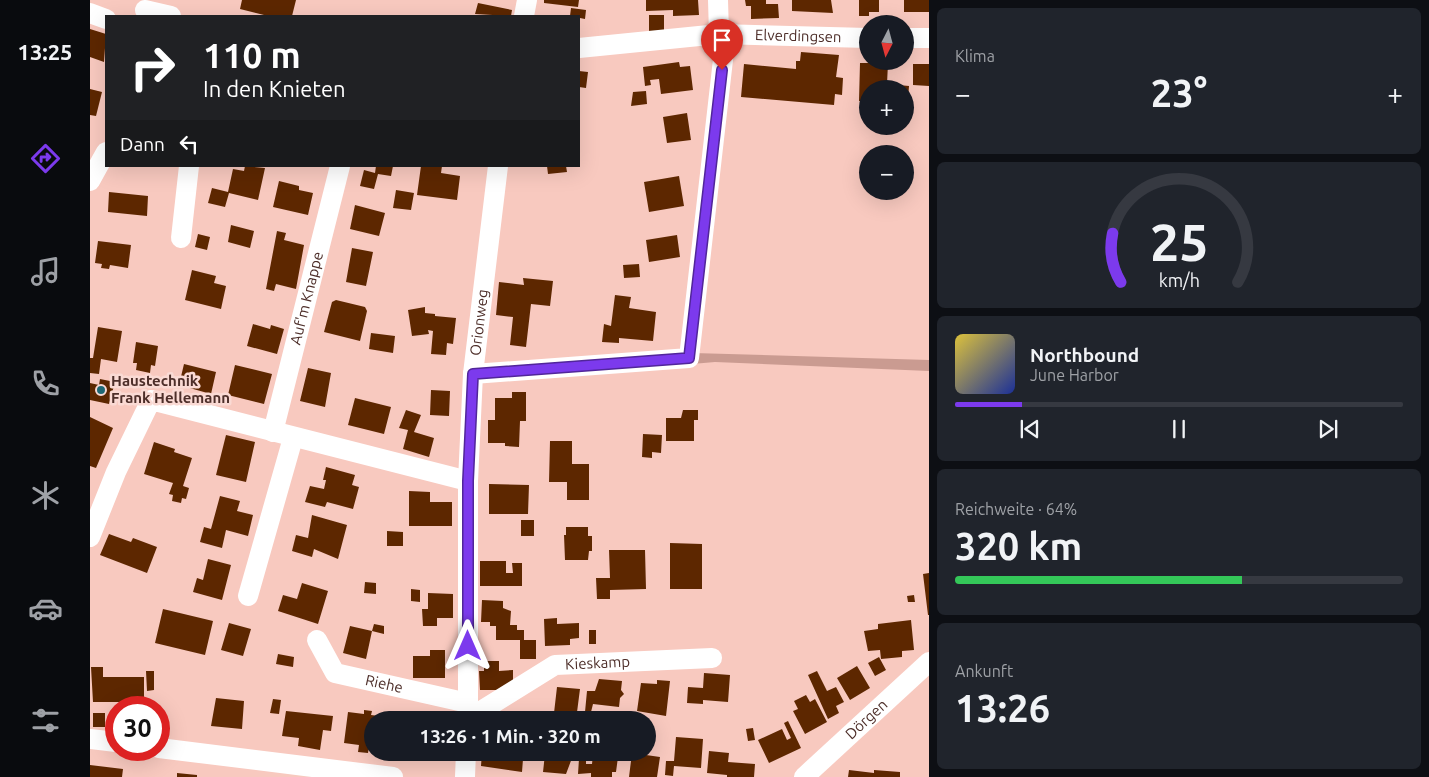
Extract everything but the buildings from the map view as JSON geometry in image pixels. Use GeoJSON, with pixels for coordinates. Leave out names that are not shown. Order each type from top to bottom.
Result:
{"type":"FeatureCollection","features":[{"type":"Feature","properties":{"kind":"street"},"geometry":{"type":"LineString","coordinates":[[524,15],[527,0]]}},
{"type":"Feature","properties":{"kind":"street"},"geometry":{"type":"LineString","coordinates":[[473,374],[689,358],[724,51],[719,34],[718,0]]}},
{"type":"Feature","properties":{"kind":"street"},"geometry":{"type":"LineString","coordinates":[[145,9],[167,15]]}},
{"type":"Feature","properties":{"kind":"street"},"geometry":{"type":"LineString","coordinates":[[90,13],[105,19]]}},
{"type":"Feature","properties":{"kind":"street","name":"Elverdingsen"},"geometry":{"type":"LineString","coordinates":[[580,48],[719,34],[859,38]]}},
{"type":"Feature","properties":{"kind":"street"},"geometry":{"type":"LineString","coordinates":[[914,38],[929,38]]}},
{"type":"Feature","properties":{"kind":"street"},"geometry":{"type":"LineString","coordinates":[[90,181],[105,154]]}},
{"type":"Feature","properties":{"kind":"street"},"geometry":{"type":"LineString","coordinates":[[181,238],[189,167]]}},
{"type":"Feature","properties":{"kind":"street","name":"Auf'm Knappe"},"geometry":{"type":"LineString","coordinates":[[272,432],[340,167]]}},
{"type":"Feature","properties":{"kind":"street","name":"Orionweg"},"geometry":{"type":"LineString","coordinates":[[468,711],[468,481],[473,374],[498,167]]}},
{"type":"Feature","properties":{"kind":"street"},"geometry":{"type":"LineString","coordinates":[[90,537],[116,472],[152,400],[293,438],[468,481]]}},
{"type":"Feature","properties":{"kind":"street"},"geometry":{"type":"LineString","coordinates":[[248,596],[293,438]]}},
{"type":"Feature","properties":{"kind":"street","name":"Riehe"},"geometry":{"type":"LineString","coordinates":[[317,640],[335,673],[458,711]]}},
{"type":"Feature","properties":{"kind":"street","name":"Kieskamp"},"geometry":{"type":"LineString","coordinates":[[473,711],[554,665],[712,658]]}},
{"type":"Feature","properties":{"kind":"street","name":"Dörgen"},"geometry":{"type":"LineString","coordinates":[[804,777],[911,681],[929,662]]}},
{"type":"Feature","properties":{"kind":"street"},"geometry":{"type":"LineString","coordinates":[[90,739],[105,741]]}},
{"type":"Feature","properties":{"kind":"street"},"geometry":{"type":"LineString","coordinates":[[170,749],[393,777]]}},
{"type":"Feature","properties":{"kind":"street"},"geometry":{"type":"LineString","coordinates":[[465,777],[466,761]]}},
{"type":"Feature","properties":{"kind":"shaded area"},"geometry":{"type":"Polygon","coordinates":[[[693,353],[929,360],[929,371],[715,362],[692,364],[693,353]]]}},
{"type":"Feature","properties":{"kind":"place","name":"Haustechnik Frank Hellemann"},"geometry":{"type":"Point","coordinates":[101,390]}},
{"type":"Feature","properties":{"kind":"route"},"geometry":{"type":"LineString","coordinates":[[468,646],[468,481],[473,374],[689,358],[722,70]]}}]}
